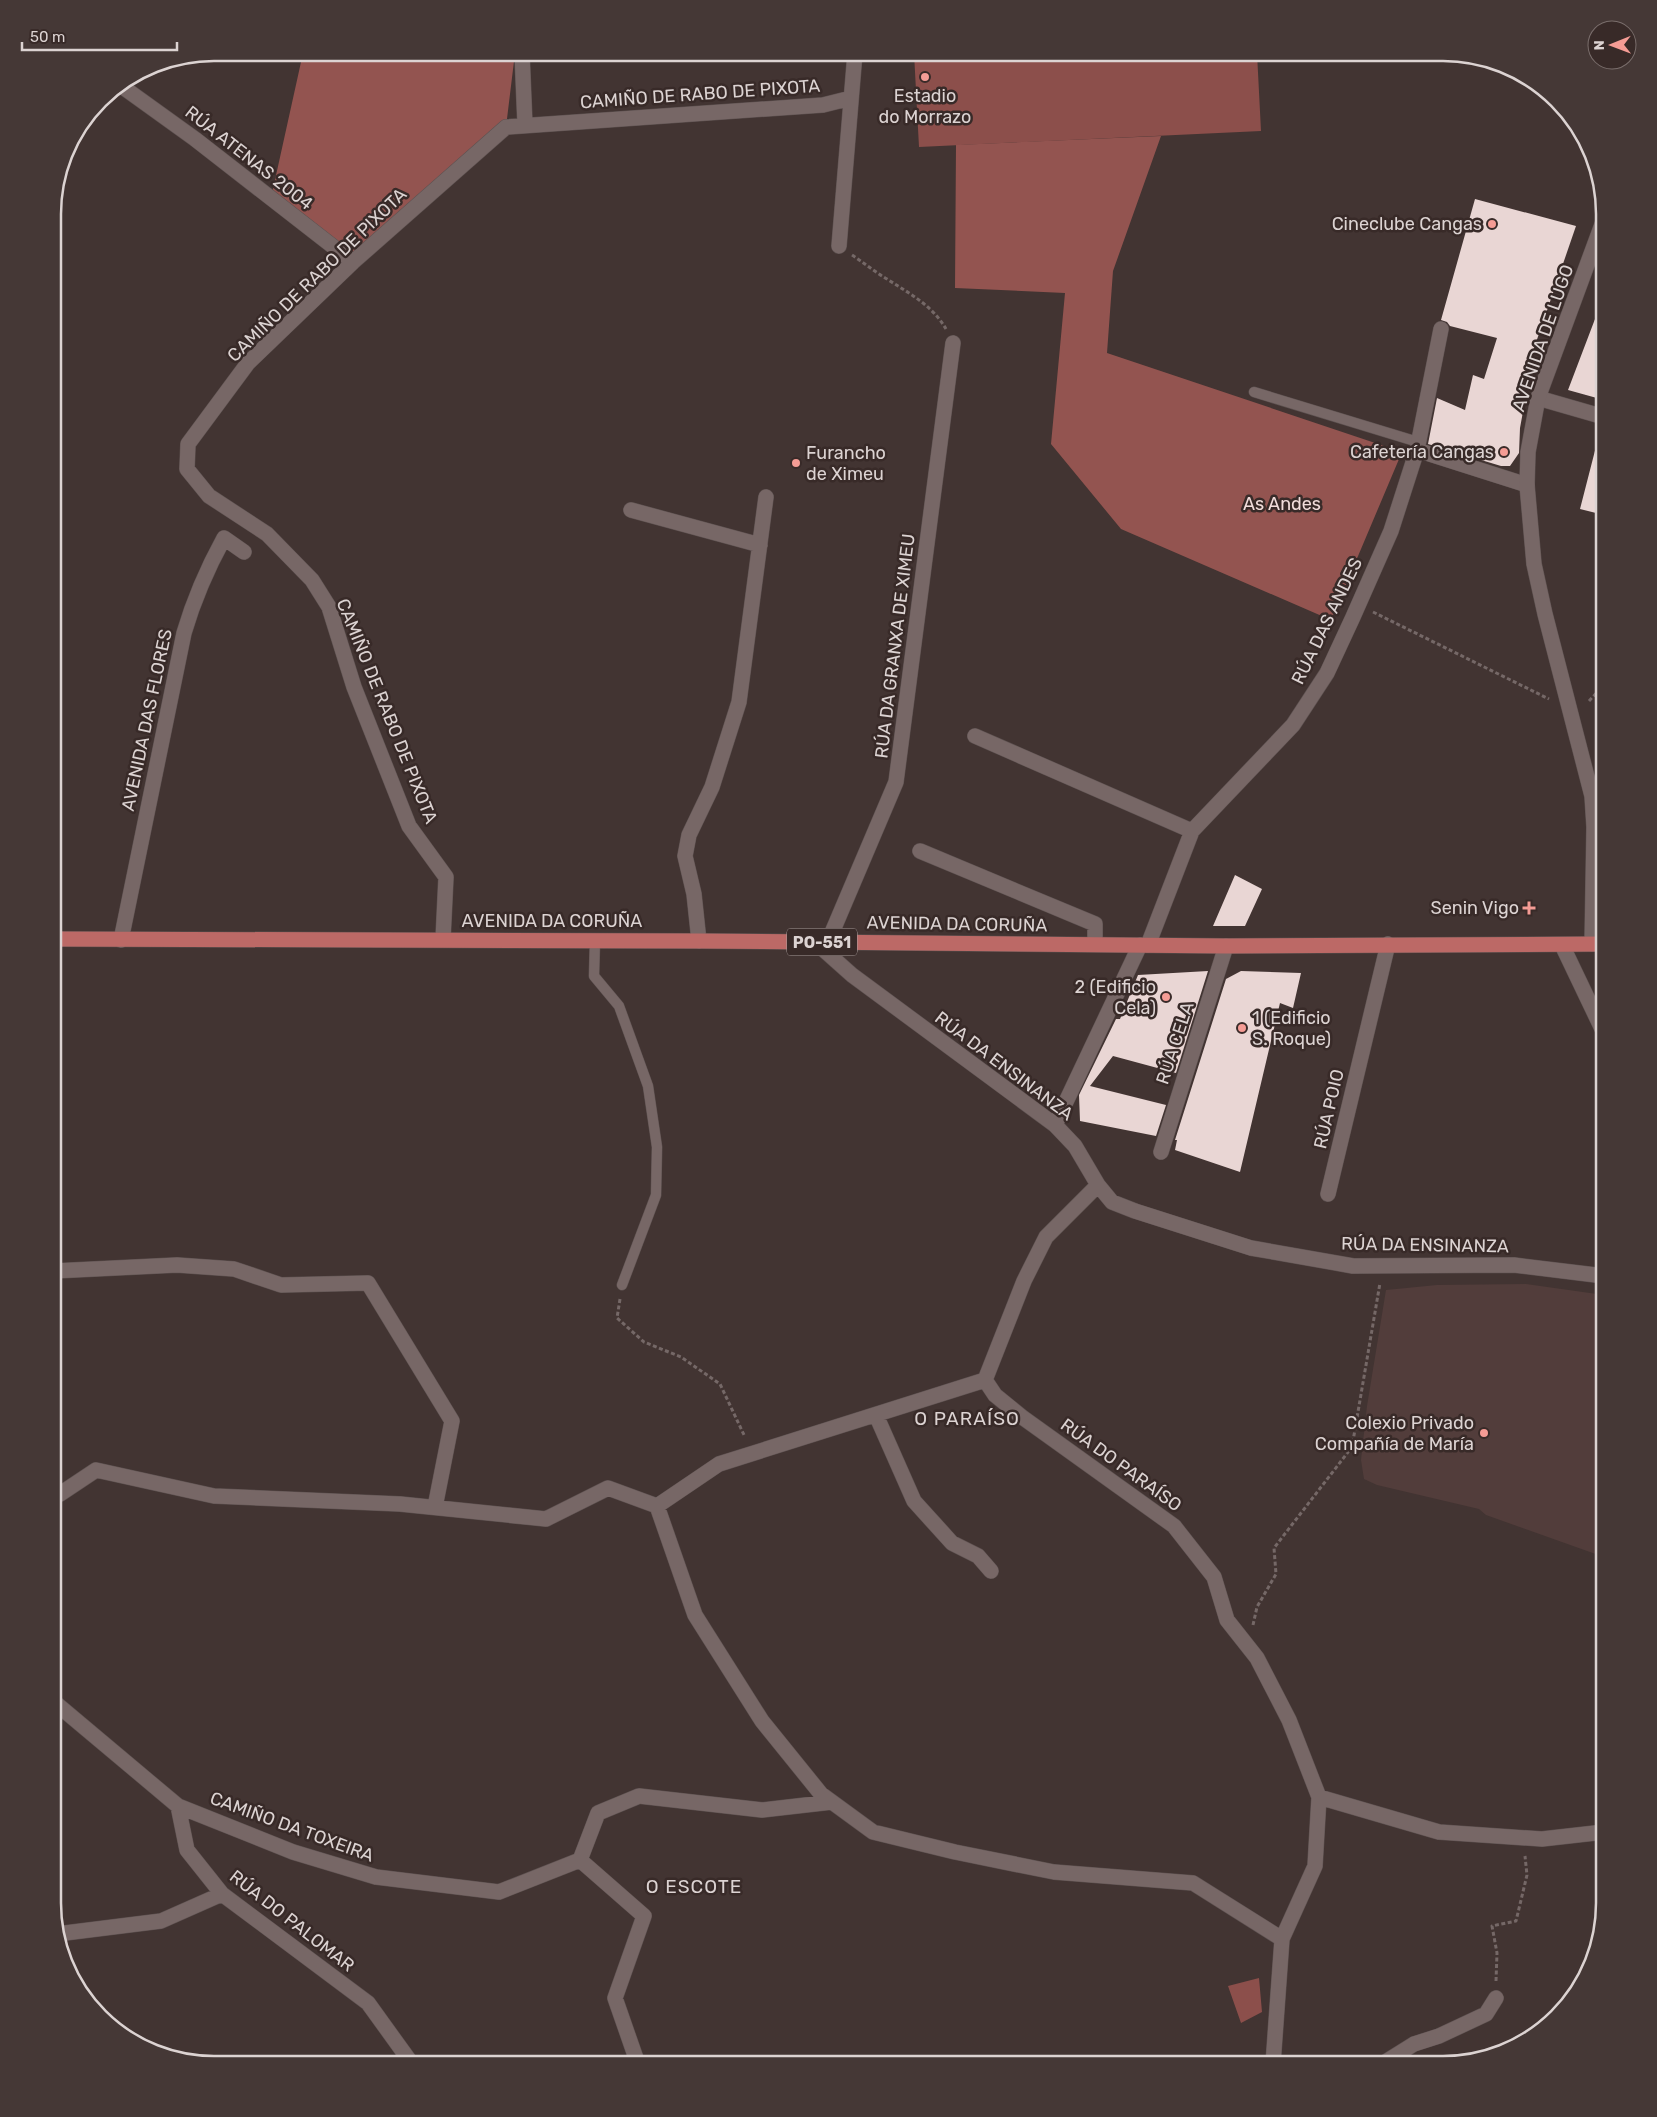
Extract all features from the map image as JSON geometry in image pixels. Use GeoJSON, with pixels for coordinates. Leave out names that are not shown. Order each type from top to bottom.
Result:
{"type":"FeatureCollection","features":[{"type":"Feature","properties":{"kind":"main road","name":"AVENIDA DA CORUÑA"},"geometry":{"type":"LineString","coordinates":[[62,939],[443,939],[1226,946],[1596,944]]}},
{"type":"Feature","properties":{"kind":"street"},"geometry":{"type":"LineString","coordinates":[[522,61],[525,125]]}},
{"type":"Feature","properties":{"kind":"street"},"geometry":{"type":"LineString","coordinates":[[839,246],[855,62]]}},
{"type":"Feature","properties":{"kind":"street","name":"RÚA ATENAS 2004"},"geometry":{"type":"LineString","coordinates":[[126,90],[195,139],[353,262]]}},
{"type":"Feature","properties":{"kind":"street","name":"CAMIÑO DE RABO DE PIXOTA"},"geometry":{"type":"LineString","coordinates":[[443,939],[446,878],[409,826],[354,687],[328,607],[312,580],[267,534],[209,496],[187,469],[188,444],[248,363],[353,262],[506,126],[823,105],[851,98]]}},
{"type":"Feature","properties":{"kind":"street","name":"AVENIDA DE LUGO"},"geometry":{"type":"LineString","coordinates":[[1596,241],[1538,398],[1528,452],[1527,485],[1534,564],[1544,614],[1592,796],[1596,886]]}},
{"type":"Feature","properties":{"kind":"street","name":"RÚA DAS ANDES"},"geometry":{"type":"LineString","coordinates":[[1055,1126],[1144,945],[1192,831],[1293,725],[1327,673],[1392,531],[1418,446],[1441,329]]}},
{"type":"Feature","properties":{"kind":"street","name":"RÚA DA GRANXA DE XIMEU"},"geometry":{"type":"LineString","coordinates":[[821,942],[896,782],[953,343]]}},
{"type":"Feature","properties":{"kind":"street"},"geometry":{"type":"LineString","coordinates":[[1538,398],[1596,415]]}},
{"type":"Feature","properties":{"kind":"street"},"geometry":{"type":"LineString","coordinates":[[1418,446],[1527,485]]}},
{"type":"Feature","properties":{"kind":"street"},"geometry":{"type":"LineString","coordinates":[[699,941],[694,894],[685,856],[689,835],[712,787],[739,702],[766,496]]}},
{"type":"Feature","properties":{"kind":"street"},"geometry":{"type":"LineString","coordinates":[[631,510],[760,545]]}},
{"type":"Feature","properties":{"kind":"street","name":"AVENIDA DAS FLORES"},"geometry":{"type":"LineString","coordinates":[[121,940],[184,633],[193,602],[207,569],[224,538],[244,552]]}},
{"type":"Feature","properties":{"kind":"street"},"geometry":{"type":"LineString","coordinates":[[975,736],[1192,831]]}},
{"type":"Feature","properties":{"kind":"street"},"geometry":{"type":"LineString","coordinates":[[920,851],[1095,924],[1095,944]]}},
{"type":"Feature","properties":{"kind":"street","name":"RÚA DA ENSINANZA"},"geometry":{"type":"LineString","coordinates":[[821,942],[860,980],[1055,1126],[1075,1146],[1098,1185],[1112,1202],[1251,1248],[1353,1266],[1514,1265],[1596,1275]]}},
{"type":"Feature","properties":{"kind":"street","name":"RÚA POIO"},"geometry":{"type":"LineString","coordinates":[[1328,1194],[1388,944]]}},
{"type":"Feature","properties":{"kind":"street"},"geometry":{"type":"LineString","coordinates":[[1562,944],[1596,1016]]}},
{"type":"Feature","properties":{"kind":"street","name":"RÚA CELA"},"geometry":{"type":"LineString","coordinates":[[1161,1152],[1226,946]]}},
{"type":"Feature","properties":{"kind":"street"},"geometry":{"type":"LineString","coordinates":[[657,1506],[719,1464],[985,1380],[1024,1281],[1046,1237],[1098,1185]]}},
{"type":"Feature","properties":{"kind":"street"},"geometry":{"type":"LineString","coordinates":[[61,1271],[177,1265],[234,1269],[281,1285],[368,1283],[452,1421],[435,1507]]}},
{"type":"Feature","properties":{"kind":"street","name":"RÚA DO PARAÍSO"},"geometry":{"type":"LineString","coordinates":[[985,1380],[995,1395],[1022,1417],[1174,1526],[1214,1577],[1227,1620],[1258,1658],[1289,1720],[1319,1797]]}},
{"type":"Feature","properties":{"kind":"street"},"geometry":{"type":"LineString","coordinates":[[876,1415],[914,1501],[952,1543],[978,1556],[991,1571]]}},
{"type":"Feature","properties":{"kind":"street"},"geometry":{"type":"LineString","coordinates":[[61,1493],[96,1470],[214,1496],[400,1504],[546,1519],[608,1488],[657,1506]]}},
{"type":"Feature","properties":{"kind":"street"},"geometry":{"type":"LineString","coordinates":[[657,1506],[695,1615],[762,1721],[820,1794],[873,1832],[955,1852],[1054,1872],[1193,1883],[1282,1939]]}},
{"type":"Feature","properties":{"kind":"street"},"geometry":{"type":"LineString","coordinates":[[61,1709],[178,1806]]}},
{"type":"Feature","properties":{"kind":"street"},"geometry":{"type":"LineString","coordinates":[[635,2056],[615,1998],[644,1916],[580,1860],[598,1813],[639,1796],[762,1810],[832,1802]]}},
{"type":"Feature","properties":{"kind":"street"},"geometry":{"type":"LineString","coordinates":[[1274,2056],[1282,1939],[1316,1866],[1319,1797],[1439,1832],[1542,1839],[1596,1833]]}},
{"type":"Feature","properties":{"kind":"street","name":"CAMIÑO DA TOXEIRA"},"geometry":{"type":"LineString","coordinates":[[178,1806],[293,1852],[376,1878],[499,1892],[580,1860]]}},
{"type":"Feature","properties":{"kind":"street","name":"RÚA DO PALOMAR"},"geometry":{"type":"LineString","coordinates":[[178,1806],[187,1850],[222,1894],[368,2003],[406,2056]]}},
{"type":"Feature","properties":{"kind":"street"},"geometry":{"type":"LineString","coordinates":[[65,1933],[161,1920],[222,1894]]}},
{"type":"Feature","properties":{"kind":"street"},"geometry":{"type":"LineString","coordinates":[[1395,2056],[1414,2044],[1439,2036],[1486,2014],[1496,1998]]}},
{"type":"Feature","properties":{"kind":"lane"},"geometry":{"type":"LineString","coordinates":[[1254,392],[1418,446]]}},
{"type":"Feature","properties":{"kind":"lane"},"geometry":{"type":"LineString","coordinates":[[595,940],[594,976],[619,1006],[648,1086],[657,1147],[656,1195],[622,1286]]}},
{"type":"Feature","properties":{"kind":"path"},"geometry":{"type":"LineString","coordinates":[[839,246],[887,279],[916,296],[938,316],[953,343]]}},
{"type":"Feature","properties":{"kind":"path"},"geometry":{"type":"LineString","coordinates":[[1359,605],[1570,709]]}},
{"type":"Feature","properties":{"kind":"path"},"geometry":{"type":"LineString","coordinates":[[1589,702],[1596,694]]}},
{"type":"Feature","properties":{"kind":"path"},"geometry":{"type":"LineString","coordinates":[[1247,1645],[1257,1606],[1276,1574],[1274,1548],[1352,1447],[1383,1265]]}},
{"type":"Feature","properties":{"kind":"path"},"geometry":{"type":"LineString","coordinates":[[622,1286],[617,1318],[644,1342],[681,1357],[720,1384],[753,1454]]}},
{"type":"Feature","properties":{"kind":"path"},"geometry":{"type":"LineString","coordinates":[[1496,1998],[1497,1953],[1492,1926],[1516,1921],[1527,1875],[1523,1838]]}},
{"type":"Feature","properties":{"kind":"shaded area"},"geometry":{"type":"Polygon","coordinates":[[[914,62],[1257,62],[1261,131],[919,147],[914,62]]]}},
{"type":"Feature","properties":{"kind":"shaded area","name":"Colexio Privado Compañía de María"},"geometry":{"type":"Polygon","coordinates":[[[1526,1284],[1596,1294],[1596,1554],[1486,1515],[1479,1509],[1377,1485],[1364,1479],[1361,1460],[1367,1406],[1386,1290],[1437,1285],[1526,1284]]]}},
{"type":"Feature","properties":{"kind":"shaded area"},"geometry":{"type":"Polygon","coordinates":[[[1259,1978],[1262,2012],[1241,2023],[1228,1986],[1259,1978]]]}},
{"type":"Feature","properties":{"kind":"green space"},"geometry":{"type":"Polygon","coordinates":[[[301,61],[514,61],[506,127],[353,262],[271,198],[301,61]]]}},
{"type":"Feature","properties":{"kind":"green space","name":"As Andes"},"geometry":{"type":"Polygon","coordinates":[[[1161,136],[1113,271],[1107,353],[1402,452],[1331,620],[1121,529],[1051,444],[1065,293],[955,288],[956,145],[1161,136]]]}},
{"type":"Feature","properties":{"kind":"building"},"geometry":{"type":"Polygon","coordinates":[[[1475,199],[1576,226],[1532,354],[1522,394],[1526,395],[1520,428],[1519,453],[1510,466],[1501,466],[1428,444],[1437,398],[1465,410],[1473,375],[1484,379],[1497,338],[1450,326],[1447,322],[1441,320],[1475,199]]]}},
{"type":"Feature","properties":{"kind":"building"},"geometry":{"type":"Polygon","coordinates":[[[1596,316],[1596,398],[1568,390],[1596,316]]]}},
{"type":"Feature","properties":{"kind":"building"},"geometry":{"type":"Polygon","coordinates":[[[1596,447],[1596,513],[1580,509],[1596,447]]]}},
{"type":"Feature","properties":{"kind":"building"},"geometry":{"type":"Polygon","coordinates":[[[1235,875],[1262,889],[1245,926],[1213,926],[1235,875]]]}},
{"type":"Feature","properties":{"kind":"building"},"geometry":{"type":"Polygon","coordinates":[[[1208,971],[1176,1073],[1113,1056],[1090,1086],[1166,1105],[1156,1136],[1080,1121],[1079,1095],[1116,1019],[1120,1019],[1138,975],[1208,971]]]}},
{"type":"Feature","properties":{"kind":"building"},"geometry":{"type":"Polygon","coordinates":[[[1241,971],[1301,973],[1293,1008],[1280,1003],[1240,1172],[1175,1150],[1177,1140],[1175,1140],[1226,979],[1241,971]]]}},
{"type":"Feature","properties":{"kind":"place","name":"Estadio do Morrazo"},"geometry":{"type":"Point","coordinates":[925,77]}},
{"type":"Feature","properties":{"kind":"place","name":"Cineclube Cangas"},"geometry":{"type":"Point","coordinates":[1492,224]}},
{"type":"Feature","properties":{"kind":"place","name":"Cafetería Cangas"},"geometry":{"type":"Point","coordinates":[1504,452]}},
{"type":"Feature","properties":{"kind":"place","name":"Furancho de Ximeu"},"geometry":{"type":"Point","coordinates":[796,463]}},
{"type":"Feature","properties":{"kind":"place","name":"Senin Vigo"},"geometry":{"type":"Point","coordinates":[1529,908]}},
{"type":"Feature","properties":{"kind":"place","name":"2 (Edificio Cela)"},"geometry":{"type":"Point","coordinates":[1166,997]}},
{"type":"Feature","properties":{"kind":"place","name":"1 (Edificio S. Roque)"},"geometry":{"type":"Point","coordinates":[1242,1028]}},
{"type":"Feature","properties":{"kind":"place","name":"Colexio Privado Compañía de María"},"geometry":{"type":"Point","coordinates":[1484,1433]}},
{"type":"Feature","properties":{"kind":"district","name":"O PARAÍSO"},"geometry":{"type":"Point","coordinates":[967,1418]}},
{"type":"Feature","properties":{"kind":"district","name":"O ESCOTE"},"geometry":{"type":"Point","coordinates":[694,1886]}}]}
